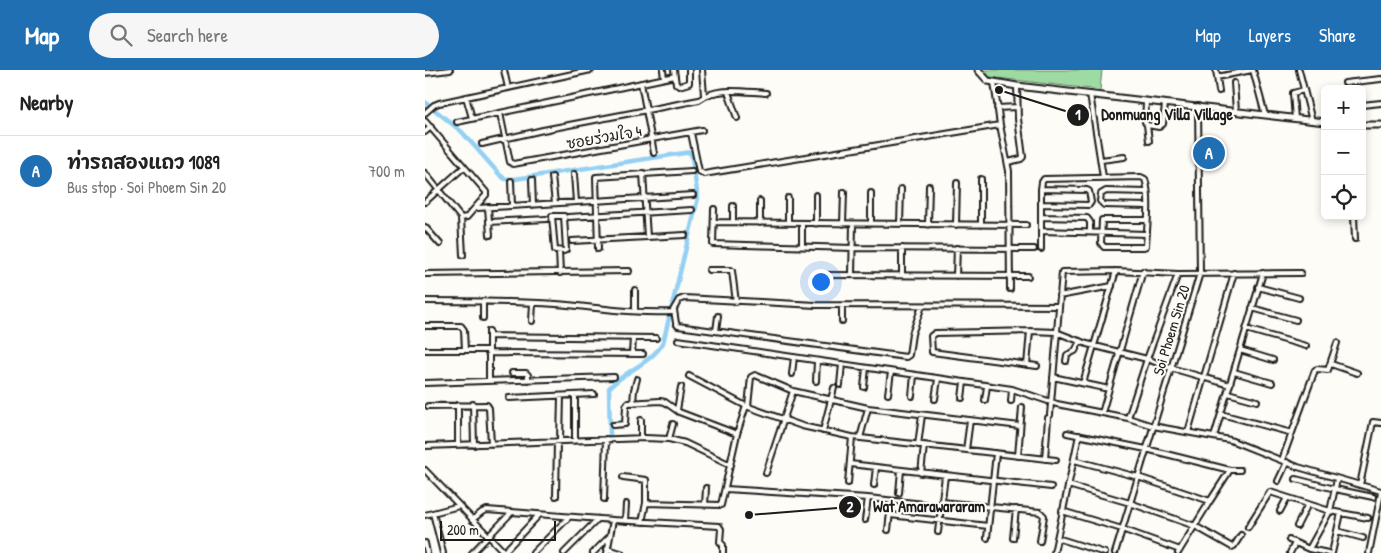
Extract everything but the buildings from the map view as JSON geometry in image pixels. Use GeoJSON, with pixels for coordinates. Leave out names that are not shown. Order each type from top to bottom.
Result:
{"type":"FeatureCollection","features":[{"type":"Feature","properties":{"kind":"street"},"geometry":{"type":"LineString","coordinates":[[425,73],[450,70]]}},
{"type":"Feature","properties":{"kind":"street"},"geometry":{"type":"LineString","coordinates":[[504,70],[508,88]]}},
{"type":"Feature","properties":{"kind":"street"},"geometry":{"type":"LineString","coordinates":[[427,111],[434,105],[466,97],[591,70]]}},
{"type":"Feature","properties":{"kind":"street"},"geometry":{"type":"LineString","coordinates":[[663,70],[664,78]]}},
{"type":"Feature","properties":{"kind":"street"},"geometry":{"type":"LineString","coordinates":[[674,70],[677,85],[687,85],[690,82],[689,70]]}},
{"type":"Feature","properties":{"kind":"street"},"geometry":{"type":"LineString","coordinates":[[702,70],[704,95]]}},
{"type":"Feature","properties":{"kind":"street"},"geometry":{"type":"LineString","coordinates":[[977,70],[983,77],[994,82],[1017,86],[1321,122]]}},
{"type":"Feature","properties":{"kind":"street"},"geometry":{"type":"LineString","coordinates":[[1216,70],[1219,91]]}},
{"type":"Feature","properties":{"kind":"street"},"geometry":{"type":"LineString","coordinates":[[1217,77],[1253,70],[1265,115]]}},
{"type":"Feature","properties":{"kind":"street"},"geometry":{"type":"LineString","coordinates":[[1299,70],[1312,121]]}},
{"type":"Feature","properties":{"kind":"street"},"geometry":{"type":"LineString","coordinates":[[457,122],[675,76]]}},
{"type":"Feature","properties":{"kind":"street"},"geometry":{"type":"LineString","coordinates":[[1345,83],[1381,79]]}},
{"type":"Feature","properties":{"kind":"street"},"geometry":{"type":"LineString","coordinates":[[994,82],[997,108],[1008,162],[1011,225],[1010,289]]}},
{"type":"Feature","properties":{"kind":"street"},"geometry":{"type":"LineString","coordinates":[[641,83],[654,154]]}},
{"type":"Feature","properties":{"kind":"street"},"geometry":{"type":"LineString","coordinates":[[1234,83],[1236,111]]}},
{"type":"Feature","properties":{"kind":"street"},"geometry":{"type":"LineString","coordinates":[[1008,162],[1023,158],[1017,107],[1017,86]]}},
{"type":"Feature","properties":{"kind":"street"},"geometry":{"type":"LineString","coordinates":[[1295,119],[1293,93],[1304,90]]}},
{"type":"Feature","properties":{"kind":"street"},"geometry":{"type":"LineString","coordinates":[[482,144],[699,100],[704,95],[738,91],[766,93]]}},
{"type":"Feature","properties":{"kind":"street"},"geometry":{"type":"LineString","coordinates":[[728,92],[737,118]]}},
{"type":"Feature","properties":{"kind":"street"},"geometry":{"type":"LineString","coordinates":[[1090,94],[1101,160],[1099,179]]}},
{"type":"Feature","properties":{"kind":"street"},"geometry":{"type":"LineString","coordinates":[[466,97],[472,118]]}},
{"type":"Feature","properties":{"kind":"street"},"geometry":{"type":"LineString","coordinates":[[1146,102],[1145,119],[1149,141]]}},
{"type":"Feature","properties":{"kind":"street"},"geometry":{"type":"LineString","coordinates":[[1366,105],[1381,103]]}},
{"type":"Feature","properties":{"kind":"street"},"geometry":{"type":"LineString","coordinates":[[1147,124],[1162,126],[1165,104]]}},
{"type":"Feature","properties":{"kind":"street","name":"Soi Phoem Sin 20"},"geometry":{"type":"LineString","coordinates":[[1115,553],[1200,273],[1198,106]]}},
{"type":"Feature","properties":{"kind":"street"},"geometry":{"type":"LineString","coordinates":[[997,108],[1017,107]]}},
{"type":"Feature","properties":{"kind":"street"},"geometry":{"type":"LineString","coordinates":[[500,113],[505,139]]}},
{"type":"Feature","properties":{"kind":"street"},"geometry":{"type":"LineString","coordinates":[[425,120],[486,192],[477,208],[467,217],[461,218]]}},
{"type":"Feature","properties":{"kind":"street"},"geometry":{"type":"LineString","coordinates":[[691,133],[699,171],[704,174],[1000,125]]}},
{"type":"Feature","properties":{"kind":"street"},"geometry":{"type":"LineString","coordinates":[[1366,125],[1381,125]]}},
{"type":"Feature","properties":{"kind":"street"},"geometry":{"type":"LineString","coordinates":[[425,132],[431,127]]}},
{"type":"Feature","properties":{"kind":"street","name":"ซอยร่วมใจ 4"},"geometry":{"type":"LineString","coordinates":[[505,139],[510,162],[515,164],[702,130]]}},
{"type":"Feature","properties":{"kind":"street"},"geometry":{"type":"LineString","coordinates":[[1101,160],[1124,158]]}},
{"type":"Feature","properties":{"kind":"street"},"geometry":{"type":"LineString","coordinates":[[425,202],[464,167]]}},
{"type":"Feature","properties":{"kind":"street"},"geometry":{"type":"LineString","coordinates":[[598,249],[595,178],[597,176],[692,171]]}},
{"type":"Feature","properties":{"kind":"street"},"geometry":{"type":"LineString","coordinates":[[425,173],[461,218],[463,255]]}},
{"type":"Feature","properties":{"kind":"street"},"geometry":{"type":"LineString","coordinates":[[574,174],[576,202]]}},
{"type":"Feature","properties":{"kind":"street"},"geometry":{"type":"LineString","coordinates":[[643,174],[647,237]]}},
{"type":"Feature","properties":{"kind":"street"},"geometry":{"type":"LineString","coordinates":[[552,177],[555,203]]}},
{"type":"Feature","properties":{"kind":"street"},"geometry":{"type":"LineString","coordinates":[[1041,249],[1041,190],[1044,179],[1143,177],[1146,180],[1147,192],[1147,220],[1147,234],[1146,247],[1104,247],[1101,243],[1101,221],[1103,219],[1147,220]]}},
{"type":"Feature","properties":{"kind":"street"},"geometry":{"type":"LineString","coordinates":[[981,179],[981,225]]}},
{"type":"Feature","properties":{"kind":"street"},"geometry":{"type":"LineString","coordinates":[[532,180],[533,205]]}},
{"type":"Feature","properties":{"kind":"street"},"geometry":{"type":"LineString","coordinates":[[511,181],[512,206]]}},
{"type":"Feature","properties":{"kind":"street"},"geometry":{"type":"LineString","coordinates":[[956,225],[957,183]]}},
{"type":"Feature","properties":{"kind":"street"},"geometry":{"type":"LineString","coordinates":[[928,224],[929,186]]}},
{"type":"Feature","properties":{"kind":"street"},"geometry":{"type":"LineString","coordinates":[[900,224],[901,190]]}},
{"type":"Feature","properties":{"kind":"street"},"geometry":{"type":"LineString","coordinates":[[1041,190],[1087,190],[1091,195],[1089,205],[1041,204]]}},
{"type":"Feature","properties":{"kind":"street"},"geometry":{"type":"LineString","coordinates":[[1147,192],[1106,191],[1101,194],[1101,201],[1104,205],[1147,206]]}},
{"type":"Feature","properties":{"kind":"street"},"geometry":{"type":"LineString","coordinates":[[843,224],[844,192]]}},
{"type":"Feature","properties":{"kind":"street"},"geometry":{"type":"LineString","coordinates":[[871,193],[871,224]]}},
{"type":"Feature","properties":{"kind":"street"},"geometry":{"type":"LineString","coordinates":[[477,208],[693,195]]}},
{"type":"Feature","properties":{"kind":"street"},"geometry":{"type":"LineString","coordinates":[[816,195],[816,224]]}},
{"type":"Feature","properties":{"kind":"street"},"geometry":{"type":"LineString","coordinates":[[788,198],[788,223]]}},
{"type":"Feature","properties":{"kind":"street"},"geometry":{"type":"LineString","coordinates":[[760,201],[760,223]]}},
{"type":"Feature","properties":{"kind":"street"},"geometry":{"type":"LineString","coordinates":[[733,206],[733,222]]}},
{"type":"Feature","properties":{"kind":"street"},"geometry":{"type":"LineString","coordinates":[[488,207],[490,235]]}},
{"type":"Feature","properties":{"kind":"street"},"geometry":{"type":"LineString","coordinates":[[568,217],[692,210]]}},
{"type":"Feature","properties":{"kind":"street"},"geometry":{"type":"LineString","coordinates":[[715,210],[713,244],[853,248],[1034,249]]}},
{"type":"Feature","properties":{"kind":"street"},"geometry":{"type":"LineString","coordinates":[[552,216],[564,216],[566,250],[559,251],[555,250],[552,216]]}},
{"type":"Feature","properties":{"kind":"street"},"geometry":{"type":"LineString","coordinates":[[1041,217],[1087,218],[1090,222],[1090,232]]}},
{"type":"Feature","properties":{"kind":"street"},"geometry":{"type":"LineString","coordinates":[[489,222],[547,218]]}},
{"type":"Feature","properties":{"kind":"street"},"geometry":{"type":"LineString","coordinates":[[1354,220],[1355,239]]}},
{"type":"Feature","properties":{"kind":"street"},"geometry":{"type":"LineString","coordinates":[[714,222],[1026,225]]}},
{"type":"Feature","properties":{"kind":"street"},"geometry":{"type":"LineString","coordinates":[[802,223],[802,246]]}},
{"type":"Feature","properties":{"kind":"street"},"geometry":{"type":"LineString","coordinates":[[852,275],[853,224]]}},
{"type":"Feature","properties":{"kind":"street"},"geometry":{"type":"LineString","coordinates":[[426,230],[440,244]]}},
{"type":"Feature","properties":{"kind":"street"},"geometry":{"type":"LineString","coordinates":[[1041,231],[1147,234]]}},
{"type":"Feature","properties":{"kind":"street"},"geometry":{"type":"LineString","coordinates":[[572,240],[685,235]]}},
{"type":"Feature","properties":{"kind":"street"},"geometry":{"type":"LineString","coordinates":[[902,248],[902,275]]}},
{"type":"Feature","properties":{"kind":"street"},"geometry":{"type":"LineString","coordinates":[[956,276],[957,248]]}},
{"type":"Feature","properties":{"kind":"street"},"geometry":{"type":"LineString","coordinates":[[559,251],[560,273]]}},
{"type":"Feature","properties":{"kind":"street"},"geometry":{"type":"LineString","coordinates":[[709,270],[731,270],[733,272],[736,302]]}},
{"type":"Feature","properties":{"kind":"street"},"geometry":{"type":"LineString","coordinates":[[425,274],[629,271]]}},
{"type":"Feature","properties":{"kind":"street"},"geometry":{"type":"LineString","coordinates":[[1045,459],[1061,275],[1064,271],[1143,271],[1178,274],[1301,273]]}},
{"type":"Feature","properties":{"kind":"street"},"geometry":{"type":"LineString","coordinates":[[1083,383],[1116,271]]}},
{"type":"Feature","properties":{"kind":"street"},"geometry":{"type":"LineString","coordinates":[[1102,413],[1143,271]]}},
{"type":"Feature","properties":{"kind":"street"},"geometry":{"type":"LineString","coordinates":[[1188,432],[1234,273]]}},
{"type":"Feature","properties":{"kind":"street"},"geometry":{"type":"LineString","coordinates":[[1214,437],[1263,273]]}},
{"type":"Feature","properties":{"kind":"street"},"geometry":{"type":"LineString","coordinates":[[1128,418],[1178,274]]}},
{"type":"Feature","properties":{"kind":"street"},"geometry":{"type":"LineString","coordinates":[[826,275],[1028,276]]}},
{"type":"Feature","properties":{"kind":"street"},"geometry":{"type":"LineString","coordinates":[[1059,296],[1112,286]]}},
{"type":"Feature","properties":{"kind":"street"},"geometry":{"type":"LineString","coordinates":[[1259,288],[1299,298]]}},
{"type":"Feature","properties":{"kind":"street"},"geometry":{"type":"LineString","coordinates":[[635,290],[635,311]]}},
{"type":"Feature","properties":{"kind":"street"},"geometry":{"type":"LineString","coordinates":[[671,311],[681,298],[841,306],[1059,306]]}},
{"type":"Feature","properties":{"kind":"street"},"geometry":{"type":"LineString","coordinates":[[425,301],[533,303],[635,311],[671,311]]}},
{"type":"Feature","properties":{"kind":"street"},"geometry":{"type":"LineString","coordinates":[[483,301],[483,318]]}},
{"type":"Feature","properties":{"kind":"street"},"geometry":{"type":"LineString","coordinates":[[532,321],[533,303]]}},
{"type":"Feature","properties":{"kind":"street"},"geometry":{"type":"LineString","coordinates":[[841,306],[842,321]]}},
{"type":"Feature","properties":{"kind":"street"},"geometry":{"type":"LineString","coordinates":[[671,311],[678,326],[906,357],[909,355],[912,334],[922,306]]}},
{"type":"Feature","properties":{"kind":"street"},"geometry":{"type":"LineString","coordinates":[[1252,308],[1296,320]]}},
{"type":"Feature","properties":{"kind":"street"},"geometry":{"type":"LineString","coordinates":[[716,331],[718,316]]}},
{"type":"Feature","properties":{"kind":"street"},"geometry":{"type":"LineString","coordinates":[[425,326],[461,326],[464,330],[465,350]]}},
{"type":"Feature","properties":{"kind":"street"},"geometry":{"type":"LineString","coordinates":[[1246,329],[1306,346]]}},
{"type":"Feature","properties":{"kind":"street"},"geometry":{"type":"LineString","coordinates":[[1027,365],[1030,331]]}},
{"type":"Feature","properties":{"kind":"street"},"geometry":{"type":"LineString","coordinates":[[1037,366],[932,352],[931,336],[935,333],[1056,332],[1080,342],[1147,359],[1230,385]]}},
{"type":"Feature","properties":{"kind":"street"},"geometry":{"type":"LineString","coordinates":[[489,381],[489,333],[656,338]]}},
{"type":"Feature","properties":{"kind":"street"},"geometry":{"type":"LineString","coordinates":[[632,354],[633,338]]}},
{"type":"Feature","properties":{"kind":"street"},"geometry":{"type":"LineString","coordinates":[[678,340],[1012,389],[1051,402],[1243,445],[1287,462],[1381,492],[1369,553]]}},
{"type":"Feature","properties":{"kind":"street"},"geometry":{"type":"LineString","coordinates":[[1066,361],[1067,355],[1075,350],[1080,342]]}},
{"type":"Feature","properties":{"kind":"street"},"geometry":{"type":"LineString","coordinates":[[1282,460],[1315,370],[1328,370],[1337,343]]}},
{"type":"Feature","properties":{"kind":"street"},"geometry":{"type":"LineString","coordinates":[[425,350],[643,354]]}},
{"type":"Feature","properties":{"kind":"street"},"geometry":{"type":"LineString","coordinates":[[1240,350],[1273,360]]}},
{"type":"Feature","properties":{"kind":"street"},"geometry":{"type":"LineString","coordinates":[[792,374],[794,357]]}},
{"type":"Feature","properties":{"kind":"street"},"geometry":{"type":"LineString","coordinates":[[816,381],[817,361]]}},
{"type":"Feature","properties":{"kind":"street"},"geometry":{"type":"LineString","coordinates":[[840,386],[842,364]]}},
{"type":"Feature","properties":{"kind":"street"},"geometry":{"type":"LineString","coordinates":[[1331,364],[1357,373]]}},
{"type":"Feature","properties":{"kind":"street"},"geometry":{"type":"LineString","coordinates":[[864,387],[866,368]]}},
{"type":"Feature","properties":{"kind":"street"},"geometry":{"type":"LineString","coordinates":[[887,394],[891,372]]}},
{"type":"Feature","properties":{"kind":"street"},"geometry":{"type":"LineString","coordinates":[[1234,372],[1271,383]]}},
{"type":"Feature","properties":{"kind":"street"},"geometry":{"type":"LineString","coordinates":[[512,373],[526,373],[528,380]]}},
{"type":"Feature","properties":{"kind":"street"},"geometry":{"type":"LineString","coordinates":[[646,503],[721,505],[737,434],[747,406],[751,377],[753,375],[793,391],[868,408],[1021,426]]}},
{"type":"Feature","properties":{"kind":"street"},"geometry":{"type":"LineString","coordinates":[[912,396],[914,375]]}},
{"type":"Feature","properties":{"kind":"street"},"geometry":{"type":"LineString","coordinates":[[689,376],[747,406],[823,431],[852,437],[924,446],[1056,460]]}},
{"type":"Feature","properties":{"kind":"street"},"geometry":{"type":"LineString","coordinates":[[425,383],[614,377]]}},
{"type":"Feature","properties":{"kind":"street"},"geometry":{"type":"LineString","coordinates":[[1053,377],[1109,389]]}},
{"type":"Feature","properties":{"kind":"street"},"geometry":{"type":"LineString","coordinates":[[633,403],[637,379]]}},
{"type":"Feature","properties":{"kind":"street"},"geometry":{"type":"LineString","coordinates":[[935,399],[938,379]]}},
{"type":"Feature","properties":{"kind":"street"},"geometry":{"type":"LineString","coordinates":[[962,398],[964,382]]}},
{"type":"Feature","properties":{"kind":"street"},"geometry":{"type":"LineString","coordinates":[[985,400],[987,386]]}},
{"type":"Feature","properties":{"kind":"street"},"geometry":{"type":"LineString","coordinates":[[677,410],[681,387]]}},
{"type":"Feature","properties":{"kind":"street"},"geometry":{"type":"LineString","coordinates":[[823,431],[834,388]]}},
{"type":"Feature","properties":{"kind":"street"},"geometry":{"type":"LineString","coordinates":[[1011,401],[1012,389]]}},
{"type":"Feature","properties":{"kind":"street"},"geometry":{"type":"LineString","coordinates":[[767,473],[793,391]]}},
{"type":"Feature","properties":{"kind":"street"},"geometry":{"type":"LineString","coordinates":[[1228,393],[1257,401]]}},
{"type":"Feature","properties":{"kind":"street"},"geometry":{"type":"LineString","coordinates":[[509,398],[594,394]]}},
{"type":"Feature","properties":{"kind":"street"},"geometry":{"type":"LineString","coordinates":[[575,395],[575,440]]}},
{"type":"Feature","properties":{"kind":"street"},"geometry":{"type":"LineString","coordinates":[[556,496],[561,396]]}},
{"type":"Feature","properties":{"kind":"street"},"geometry":{"type":"LineString","coordinates":[[613,425],[625,424],[627,404],[660,401],[677,410],[737,434]]}},
{"type":"Feature","properties":{"kind":"street"},"geometry":{"type":"LineString","coordinates":[[473,404],[474,445]]}},
{"type":"Feature","properties":{"kind":"street"},"geometry":{"type":"LineString","coordinates":[[428,406],[485,404],[489,408],[491,444]]}},
{"type":"Feature","properties":{"kind":"street"},"geometry":{"type":"LineString","coordinates":[[458,405],[459,445]]}},
{"type":"Feature","properties":{"kind":"street"},"geometry":{"type":"LineString","coordinates":[[1018,456],[1022,407]]}},
{"type":"Feature","properties":{"kind":"street"},"geometry":{"type":"LineString","coordinates":[[860,438],[868,408]]}},
{"type":"Feature","properties":{"kind":"street"},"geometry":{"type":"LineString","coordinates":[[918,445],[922,414]]}},
{"type":"Feature","properties":{"kind":"street"},"geometry":{"type":"LineString","coordinates":[[1221,414],[1292,433]]}},
{"type":"Feature","properties":{"kind":"street"},"geometry":{"type":"LineString","coordinates":[[641,420],[641,438]]}},
{"type":"Feature","properties":{"kind":"street"},"geometry":{"type":"LineString","coordinates":[[966,450],[970,420]]}},
{"type":"Feature","properties":{"kind":"street"},"geometry":{"type":"LineString","coordinates":[[1360,485],[1373,422],[1381,423]]}},
{"type":"Feature","properties":{"kind":"street"},"geometry":{"type":"LineString","coordinates":[[669,439],[673,424]]}},
{"type":"Feature","properties":{"kind":"street"},"geometry":{"type":"LineString","coordinates":[[1067,433],[1146,449],[1230,470],[1240,470]]}},
{"type":"Feature","properties":{"kind":"street"},"geometry":{"type":"LineString","coordinates":[[1054,553],[1079,435]]}},
{"type":"Feature","properties":{"kind":"street"},"geometry":{"type":"LineString","coordinates":[[848,483],[852,437]]}},
{"type":"Feature","properties":{"kind":"street"},"geometry":{"type":"LineString","coordinates":[[603,499],[606,439]]}},
{"type":"Feature","properties":{"kind":"street"},"geometry":{"type":"LineString","coordinates":[[425,446],[606,439],[669,439],[685,443],[731,466]]}},
{"type":"Feature","properties":{"kind":"street"},"geometry":{"type":"LineString","coordinates":[[921,473],[924,446]]}},
{"type":"Feature","properties":{"kind":"street"},"geometry":{"type":"LineString","coordinates":[[987,538],[996,454]]}},
{"type":"Feature","properties":{"kind":"street"},"geometry":{"type":"LineString","coordinates":[[1074,460],[1138,477],[1210,502]]}},
{"type":"Feature","properties":{"kind":"street"},"geometry":{"type":"LineString","coordinates":[[1279,481],[1287,462]]}},
{"type":"Feature","properties":{"kind":"street"},"geometry":{"type":"LineString","coordinates":[[850,464],[1051,487]]}},
{"type":"Feature","properties":{"kind":"street"},"geometry":{"type":"LineString","coordinates":[[874,485],[877,467]]}},
{"type":"Feature","properties":{"kind":"street"},"geometry":{"type":"LineString","coordinates":[[425,470],[504,553],[540,515]]}},
{"type":"Feature","properties":{"kind":"street"},"geometry":{"type":"LineString","coordinates":[[899,492],[901,470]]}},
{"type":"Feature","properties":{"kind":"street"},"geometry":{"type":"LineString","coordinates":[[1062,511],[1122,530],[1179,552],[1230,470]]}},
{"type":"Feature","properties":{"kind":"street"},"geometry":{"type":"LineString","coordinates":[[938,532],[945,476]]}},
{"type":"Feature","properties":{"kind":"street"},"geometry":{"type":"LineString","coordinates":[[623,477],[646,480],[646,503],[643,522]]}},
{"type":"Feature","properties":{"kind":"street"},"geometry":{"type":"LineString","coordinates":[[1309,549],[1330,510],[1337,478]]}},
{"type":"Feature","properties":{"kind":"street"},"geometry":{"type":"LineString","coordinates":[[1296,479],[1373,497]]}},
{"type":"Feature","properties":{"kind":"street"},"geometry":{"type":"LineString","coordinates":[[1068,485],[1130,503],[1195,526],[1232,547],[1241,535]]}},
{"type":"Feature","properties":{"kind":"street"},"geometry":{"type":"LineString","coordinates":[[705,506],[706,488]]}},
{"type":"Feature","properties":{"kind":"street"},"geometry":{"type":"LineString","coordinates":[[726,488],[924,504]]}},
{"type":"Feature","properties":{"kind":"street"},"geometry":{"type":"LineString","coordinates":[[1248,527],[1270,492],[1341,513],[1368,518]]}},
{"type":"Feature","properties":{"kind":"street"},"geometry":{"type":"LineString","coordinates":[[865,520],[868,498]]}},
{"type":"Feature","properties":{"kind":"street"},"geometry":{"type":"LineString","coordinates":[[1280,511],[1287,498]]}},
{"type":"Feature","properties":{"kind":"street"},"geometry":{"type":"LineString","coordinates":[[942,502],[1043,514],[1040,542]]}},
{"type":"Feature","properties":{"kind":"street"},"geometry":{"type":"LineString","coordinates":[[625,521],[626,504]]}},
{"type":"Feature","properties":{"kind":"street"},"geometry":{"type":"LineString","coordinates":[[888,530],[891,504]]}},
{"type":"Feature","properties":{"kind":"street"},"geometry":{"type":"LineString","coordinates":[[1297,526],[1308,504]]}},
{"type":"Feature","properties":{"kind":"street"},"geometry":{"type":"LineString","coordinates":[[425,515],[459,506]]}},
{"type":"Feature","properties":{"kind":"street"},"geometry":{"type":"LineString","coordinates":[[472,520],[484,510],[719,526],[721,529],[720,542],[723,545],[723,553]]}},
{"type":"Feature","properties":{"kind":"street"},"geometry":{"type":"LineString","coordinates":[[1013,538],[1016,510]]}},
{"type":"Feature","properties":{"kind":"street"},"geometry":{"type":"LineString","coordinates":[[472,553],[511,512]]}},
{"type":"Feature","properties":{"kind":"street"},"geometry":{"type":"LineString","coordinates":[[433,513],[443,553]]}},
{"type":"Feature","properties":{"kind":"street"},"geometry":{"type":"LineString","coordinates":[[1289,540],[1309,549],[1330,553],[1341,513]]}},
{"type":"Feature","properties":{"kind":"street"},"geometry":{"type":"LineString","coordinates":[[890,515],[988,526]]}},
{"type":"Feature","properties":{"kind":"street"},"geometry":{"type":"LineString","coordinates":[[533,553],[569,517]]}},
{"type":"Feature","properties":{"kind":"street"},"geometry":{"type":"LineString","coordinates":[[564,553],[598,519]]}},
{"type":"Feature","properties":{"kind":"street"},"geometry":{"type":"LineString","coordinates":[[613,520],[607,551],[621,553]]}},
{"type":"Feature","properties":{"kind":"street"},"geometry":{"type":"LineString","coordinates":[[1337,532],[1363,538]]}},
{"type":"Feature","properties":{"kind":"street"},"geometry":{"type":"LineString","coordinates":[[593,553],[609,537]]}},
{"type":"Feature","properties":{"kind":"street"},"geometry":{"type":"LineString","coordinates":[[1057,538],[1105,553]]}},
{"type":"Feature","properties":{"kind":"street"},"geometry":{"type":"LineString","coordinates":[[425,543],[427,553]]}},
{"type":"Feature","properties":{"kind":"street"},"geometry":{"type":"LineString","coordinates":[[1290,553],[1295,543]]}},
{"type":"Feature","properties":{"kind":"green space"},"geometry":{"type":"Polygon","coordinates":[[[982,70],[1102,70],[1100,90],[989,77],[982,70]]]}},
{"type":"Feature","properties":{"kind":"waterway"},"geometry":{"type":"LineString","coordinates":[[425,102],[462,132],[505,179],[691,152],[698,198],[663,343],[645,362],[623,376],[609,388],[610,435]]}},
{"type":"Feature","properties":{"kind":"place","name":"Donmuang Villa Village"},"geometry":{"type":"Point","coordinates":[999,90]}},
{"type":"Feature","properties":{"kind":"place","name":"ท่ารถสองแถว 1089"},"geometry":{"type":"Point","coordinates":[1209,153]}},
{"type":"Feature","properties":{"kind":"place","name":"Wat Amarawararam"},"geometry":{"type":"Point","coordinates":[749,515]}}]}
